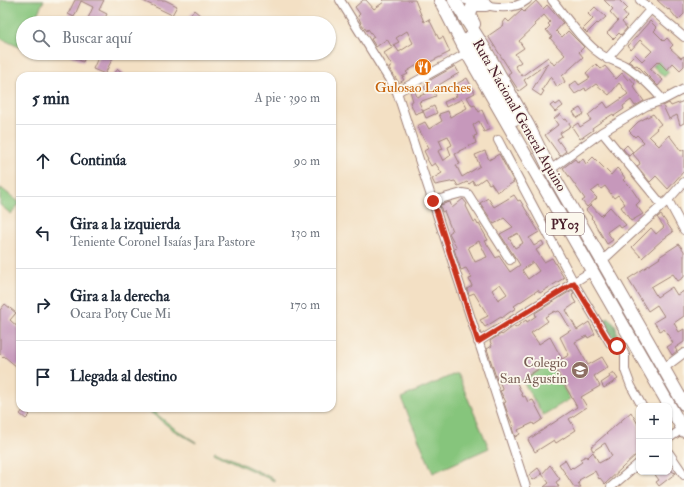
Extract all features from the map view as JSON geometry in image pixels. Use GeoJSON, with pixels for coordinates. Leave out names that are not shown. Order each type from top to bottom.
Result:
{"type":"FeatureCollection","features":[{"type":"Feature","properties":{"kind":"highway"},"geometry":{"type":"LineString","coordinates":[[433,0],[450,18]]}},
{"type":"Feature","properties":{"kind":"highway","name":"Ruta Nacional General Aquino"},"geometry":{"type":"LineString","coordinates":[[440,0],[467,54],[684,429]]}},
{"type":"Feature","properties":{"kind":"highway","name":"Ruta Nacional General Aquino"},"geometry":{"type":"LineString","coordinates":[[454,0],[485,49],[528,125],[548,166],[684,404]]}},
{"type":"Feature","properties":{"kind":"highway"},"geometry":{"type":"LineString","coordinates":[[482,3],[474,6],[470,13],[482,38],[485,49]]}},
{"type":"Feature","properties":{"kind":"highway"},"geometry":{"type":"LineString","coordinates":[[463,27],[532,147],[548,166]]}},
{"type":"Feature","properties":{"kind":"street"},"geometry":{"type":"LineString","coordinates":[[340,0],[397,92],[526,487]]}},
{"type":"Feature","properties":{"kind":"street"},"geometry":{"type":"LineString","coordinates":[[466,0],[498,7],[524,2]]}},
{"type":"Feature","properties":{"kind":"street"},"geometry":{"type":"LineString","coordinates":[[552,0],[590,46],[607,59],[615,60],[626,66],[655,91],[663,100]]}},
{"type":"Feature","properties":{"kind":"street"},"geometry":{"type":"LineString","coordinates":[[640,0],[684,38]]}},
{"type":"Feature","properties":{"kind":"street"},"geometry":{"type":"LineString","coordinates":[[607,59],[651,9]]}},
{"type":"Feature","properties":{"kind":"street"},"geometry":{"type":"LineString","coordinates":[[397,92],[467,54]]}},
{"type":"Feature","properties":{"kind":"street"},"geometry":{"type":"LineString","coordinates":[[548,166],[646,106],[663,100],[684,89]]}},
{"type":"Feature","properties":{"kind":"street"},"geometry":{"type":"LineString","coordinates":[[602,132],[665,202],[684,230]]}},
{"type":"Feature","properties":{"kind":"street"},"geometry":{"type":"LineString","coordinates":[[498,140],[574,283],[610,343],[623,351],[625,355],[625,370],[631,386],[640,403]]}},
{"type":"Feature","properties":{"kind":"street"},"geometry":{"type":"LineString","coordinates":[[602,261],[665,202],[684,182]]}},
{"type":"Feature","properties":{"kind":"street"},"geometry":{"type":"LineString","coordinates":[[433,201],[468,194],[510,260]]}},
{"type":"Feature","properties":{"kind":"street"},"geometry":{"type":"LineString","coordinates":[[478,342],[592,271]]}},
{"type":"Feature","properties":{"kind":"street"},"geometry":{"type":"LineString","coordinates":[[664,368],[684,353]]}},
{"type":"Feature","properties":{"kind":"street"},"geometry":{"type":"LineString","coordinates":[[672,436],[684,429]]}},
{"type":"Feature","properties":{"kind":"street"},"geometry":{"type":"LineString","coordinates":[[672,458],[684,476]]}},
{"type":"Feature","properties":{"kind":"street"},"geometry":{"type":"LineString","coordinates":[[611,487],[636,466]]}},
{"type":"Feature","properties":{"kind":"green space"},"geometry":{"type":"Polygon","coordinates":[[[0,0],[44,0],[36,16],[16,16],[16,46],[0,38],[0,0]]]}},
{"type":"Feature","properties":{"kind":"green space"},"geometry":{"type":"Polygon","coordinates":[[[659,61],[669,72],[664,77],[653,66],[659,61]]]}},
{"type":"Feature","properties":{"kind":"green space"},"geometry":{"type":"Polygon","coordinates":[[[1,188],[16,200],[16,208],[11,214],[0,205],[1,188]]]}},
{"type":"Feature","properties":{"kind":"green space"},"geometry":{"type":"Polygon","coordinates":[[[608,317],[616,327],[617,340],[608,333],[601,320],[606,320],[608,317]]]}},
{"type":"Feature","properties":{"kind":"green space"},"geometry":{"type":"Polygon","coordinates":[[[550,364],[570,399],[543,415],[522,380],[550,364]]]}},
{"type":"Feature","properties":{"kind":"green space"},"geometry":{"type":"Polygon","coordinates":[[[457,373],[489,448],[433,473],[401,398],[457,373]]]}},
{"type":"Feature","properties":{"kind":"green space"},"geometry":{"type":"Polygon","coordinates":[[[150,412],[154,412],[196,443],[173,430],[150,412]]]}},
{"type":"Feature","properties":{"kind":"green space"},"geometry":{"type":"Polygon","coordinates":[[[215,451],[274,479],[274,481],[214,453],[215,451]]]}},
{"type":"Feature","properties":{"kind":"building"},"geometry":{"type":"Polygon","coordinates":[[[75,0],[104,0],[99,10],[107,14],[106,16],[89,16],[93,7],[81,1],[74,16],[68,14],[75,0]]]}},
{"type":"Feature","properties":{"kind":"building"},"geometry":{"type":"Polygon","coordinates":[[[141,0],[165,0],[177,6],[172,15],[141,0]]]}},
{"type":"Feature","properties":{"kind":"building"},"geometry":{"type":"Polygon","coordinates":[[[363,0],[366,0],[374,9],[384,2],[382,0],[415,0],[424,22],[429,19],[439,39],[443,37],[450,52],[426,64],[428,67],[421,71],[417,65],[406,72],[408,74],[402,77],[404,80],[399,83],[389,68],[392,66],[384,53],[395,46],[399,52],[413,43],[407,31],[396,38],[399,42],[391,46],[387,39],[376,47],[371,39],[374,37],[361,23],[358,16],[360,14],[355,7],[363,0]]]}},
{"type":"Feature","properties":{"kind":"building"},"geometry":{"type":"Polygon","coordinates":[[[604,0],[619,0],[627,8],[623,12],[627,17],[622,22],[627,28],[621,35],[619,33],[613,39],[607,33],[618,21],[610,12],[613,9],[604,0]]]}},
{"type":"Feature","properties":{"kind":"building"},"geometry":{"type":"Polygon","coordinates":[[[657,0],[684,0],[684,14],[678,20],[669,9],[668,10],[657,0]]]}},
{"type":"Feature","properties":{"kind":"building"},"geometry":{"type":"Polygon","coordinates":[[[536,1],[543,9],[547,5],[563,23],[556,31],[562,37],[568,31],[584,47],[579,52],[583,57],[562,76],[565,82],[557,87],[551,76],[542,90],[544,91],[541,96],[532,90],[548,63],[524,80],[527,85],[519,91],[508,74],[511,72],[488,36],[504,25],[503,23],[506,19],[509,22],[522,10],[524,12],[536,1]],[[544,15],[519,41],[524,48],[515,54],[521,62],[515,66],[522,76],[548,57],[554,65],[565,55],[550,38],[552,37],[546,30],[550,26],[548,24],[550,22],[544,15]]]}},
{"type":"Feature","properties":{"kind":"building"},"geometry":{"type":"Polygon","coordinates":[[[595,7],[606,17],[598,24],[597,23],[587,33],[583,29],[593,19],[588,14],[595,7]]]}},
{"type":"Feature","properties":{"kind":"building"},"geometry":{"type":"Polygon","coordinates":[[[194,10],[201,16],[189,16],[194,10]]]}},
{"type":"Feature","properties":{"kind":"building"},"geometry":{"type":"Polygon","coordinates":[[[650,21],[657,28],[654,31],[664,41],[667,38],[673,45],[670,48],[681,58],[684,56],[684,66],[680,70],[673,63],[667,70],[658,61],[650,69],[663,80],[658,86],[637,65],[635,66],[628,61],[635,54],[642,61],[652,51],[640,40],[631,50],[628,46],[650,21]]]}},
{"type":"Feature","properties":{"kind":"building"},"geometry":{"type":"Polygon","coordinates":[[[97,60],[112,60],[106,72],[100,72],[93,69],[97,60]]]}},
{"type":"Feature","properties":{"kind":"building"},"geometry":{"type":"Polygon","coordinates":[[[596,64],[601,69],[605,66],[616,79],[622,73],[628,80],[630,78],[635,84],[633,86],[644,101],[635,106],[631,100],[623,106],[624,109],[614,116],[613,114],[602,121],[592,128],[593,130],[580,139],[572,127],[578,123],[580,127],[591,120],[588,115],[604,102],[608,108],[628,94],[619,83],[609,95],[596,84],[586,91],[585,88],[575,94],[569,86],[576,81],[579,85],[590,78],[586,73],[596,64]]]}},
{"type":"Feature","properties":{"kind":"building"},"geometry":{"type":"Polygon","coordinates":[[[455,66],[459,73],[432,89],[436,96],[419,102],[423,111],[415,114],[410,102],[413,101],[410,91],[414,89],[417,97],[427,93],[424,87],[427,85],[425,83],[455,66]]]}},
{"type":"Feature","properties":{"kind":"building"},"geometry":{"type":"Polygon","coordinates":[[[467,78],[475,93],[467,97],[472,106],[475,105],[479,112],[482,110],[490,129],[484,132],[479,121],[473,125],[477,135],[474,136],[476,143],[455,154],[460,164],[456,165],[462,177],[480,166],[475,155],[485,151],[489,160],[499,154],[514,182],[497,192],[491,183],[489,184],[485,178],[475,185],[473,181],[469,184],[467,182],[458,186],[455,181],[435,185],[432,179],[442,173],[435,163],[431,166],[427,159],[424,151],[429,148],[417,126],[425,122],[429,129],[442,121],[439,114],[448,111],[450,117],[467,108],[462,99],[446,107],[444,102],[457,96],[453,86],[467,78]],[[448,136],[439,140],[443,149],[438,151],[443,161],[451,155],[448,147],[452,145],[448,136]]]}},
{"type":"Feature","properties":{"kind":"building"},"geometry":{"type":"Polygon","coordinates":[[[684,101],[684,123],[680,125],[677,115],[669,119],[663,106],[669,103],[671,106],[684,101]]]}},
{"type":"Feature","properties":{"kind":"building"},"geometry":{"type":"Polygon","coordinates":[[[560,102],[563,106],[555,112],[550,106],[554,103],[556,105],[560,102]]]}},
{"type":"Feature","properties":{"kind":"building"},"geometry":{"type":"Polygon","coordinates":[[[434,106],[437,113],[426,118],[423,111],[434,106]]]}},
{"type":"Feature","properties":{"kind":"building"},"geometry":{"type":"Polygon","coordinates":[[[580,108],[584,114],[577,118],[573,112],[580,108]]]}},
{"type":"Feature","properties":{"kind":"building"},"geometry":{"type":"Polygon","coordinates":[[[560,114],[571,126],[560,133],[562,136],[557,139],[566,151],[560,156],[545,135],[558,125],[554,119],[560,114]]]}},
{"type":"Feature","properties":{"kind":"building"},"geometry":{"type":"Polygon","coordinates":[[[653,114],[661,124],[649,136],[659,146],[669,135],[681,151],[684,149],[684,171],[668,189],[656,176],[650,182],[637,166],[640,164],[639,161],[632,153],[644,142],[637,135],[635,137],[629,131],[638,122],[653,114]]]}},
{"type":"Feature","properties":{"kind":"building"},"geometry":{"type":"Polygon","coordinates":[[[627,145],[633,152],[629,156],[623,149],[627,145]]]}},
{"type":"Feature","properties":{"kind":"building"},"geometry":{"type":"Polygon","coordinates":[[[593,157],[611,175],[617,168],[620,171],[625,178],[623,180],[640,201],[636,205],[643,214],[631,221],[621,207],[625,204],[618,195],[614,198],[605,186],[601,189],[599,186],[591,192],[597,198],[587,207],[582,201],[585,199],[563,168],[575,159],[578,163],[583,159],[586,164],[593,157]]]}},
{"type":"Feature","properties":{"kind":"building"},"geometry":{"type":"Polygon","coordinates":[[[514,195],[518,201],[520,200],[539,232],[529,238],[534,246],[542,241],[544,245],[536,250],[544,262],[552,258],[564,278],[540,293],[538,290],[514,306],[516,308],[502,318],[501,317],[485,327],[480,320],[488,316],[474,293],[469,295],[467,289],[472,286],[469,279],[472,278],[466,268],[461,270],[454,249],[457,248],[449,233],[452,231],[440,205],[450,202],[452,208],[463,199],[467,204],[466,206],[474,222],[476,221],[478,225],[479,224],[488,240],[485,241],[496,258],[499,256],[510,272],[520,265],[500,234],[513,227],[504,218],[494,224],[480,203],[488,198],[494,207],[514,195]],[[518,233],[509,238],[515,248],[523,243],[518,233]],[[479,241],[468,247],[475,262],[487,257],[479,241]],[[533,262],[522,270],[528,279],[539,271],[533,262]],[[500,284],[492,290],[498,300],[507,294],[500,284]]]}},
{"type":"Feature","properties":{"kind":"building"},"geometry":{"type":"Polygon","coordinates":[[[591,205],[601,216],[610,207],[626,225],[621,228],[618,224],[607,232],[613,240],[607,244],[591,218],[592,217],[586,210],[591,205]]]}},
{"type":"Feature","properties":{"kind":"building"},"geometry":{"type":"Polygon","coordinates":[[[661,215],[673,232],[642,258],[632,247],[651,228],[656,234],[664,227],[657,217],[661,215]]]}},
{"type":"Feature","properties":{"kind":"building"},"geometry":{"type":"Polygon","coordinates":[[[679,244],[684,251],[684,277],[678,281],[673,274],[651,287],[657,297],[672,287],[677,295],[684,291],[684,316],[674,323],[679,332],[684,329],[684,342],[675,348],[677,351],[672,355],[667,347],[673,343],[664,329],[660,331],[654,322],[664,316],[657,305],[648,311],[628,279],[679,244]]]}},
{"type":"Feature","properties":{"kind":"building"},"geometry":{"type":"Polygon","coordinates":[[[572,290],[574,293],[572,294],[573,298],[576,303],[566,310],[577,330],[589,322],[595,334],[575,342],[588,365],[602,357],[608,367],[594,376],[600,386],[581,397],[587,407],[569,419],[576,430],[556,443],[554,440],[535,452],[528,440],[577,407],[551,361],[517,383],[523,397],[525,396],[528,402],[533,400],[543,419],[534,425],[533,423],[518,430],[520,434],[515,437],[512,428],[514,427],[504,403],[506,402],[500,391],[503,390],[498,379],[497,380],[487,349],[492,346],[490,341],[501,334],[502,335],[514,326],[515,328],[526,320],[527,322],[536,316],[535,313],[572,290]],[[555,311],[545,317],[548,321],[531,333],[539,344],[550,337],[562,359],[569,355],[560,337],[571,330],[561,313],[559,311],[555,311]]]}},
{"type":"Feature","properties":{"kind":"building"},"geometry":{"type":"Polygon","coordinates":[[[5,304],[16,313],[10,320],[16,325],[16,366],[0,354],[0,310],[5,304]]]}},
{"type":"Feature","properties":{"kind":"building"},"geometry":{"type":"Polygon","coordinates":[[[613,372],[618,379],[604,388],[601,383],[610,377],[609,375],[613,372]]]}},
{"type":"Feature","properties":{"kind":"building"},"geometry":{"type":"Polygon","coordinates":[[[22,412],[29,412],[30,415],[26,419],[20,414],[22,412]]]}},
{"type":"Feature","properties":{"kind":"building"},"geometry":{"type":"Polygon","coordinates":[[[631,412],[636,421],[636,455],[605,484],[600,478],[599,479],[595,471],[579,480],[580,481],[578,483],[581,487],[574,487],[559,464],[565,460],[570,469],[572,467],[573,468],[582,462],[580,459],[586,456],[587,458],[593,452],[599,463],[612,456],[605,443],[593,451],[591,447],[631,412]]]}},
{"type":"Feature","properties":{"kind":"building"},"geometry":{"type":"Polygon","coordinates":[[[550,465],[560,479],[556,482],[559,487],[544,487],[549,483],[542,474],[550,465]]]}},
{"type":"Feature","properties":{"kind":"building"},"geometry":{"type":"Polygon","coordinates":[[[538,468],[542,474],[533,480],[529,475],[538,468]]]}},
{"type":"Feature","properties":{"kind":"building"},"geometry":{"type":"Polygon","coordinates":[[[672,471],[676,473],[659,486],[656,482],[659,480],[655,475],[672,475],[672,471]]]}},
{"type":"Feature","properties":{"kind":"tunnel"},"geometry":{"type":"LineString","coordinates":[[446,0],[463,27]]}},
{"type":"Feature","properties":{"kind":"place","name":"Gulosao Lanches"},"geometry":{"type":"Point","coordinates":[423,67]}},
{"type":"Feature","properties":{"kind":"place","name":"Colegio San Agustin"},"geometry":{"type":"Point","coordinates":[580,370]}},
{"type":"Feature","properties":{"kind":"route"},"geometry":{"type":"LineString","coordinates":[[433,201],[478,342],[574,283],[610,343],[617,346]]}}]}
